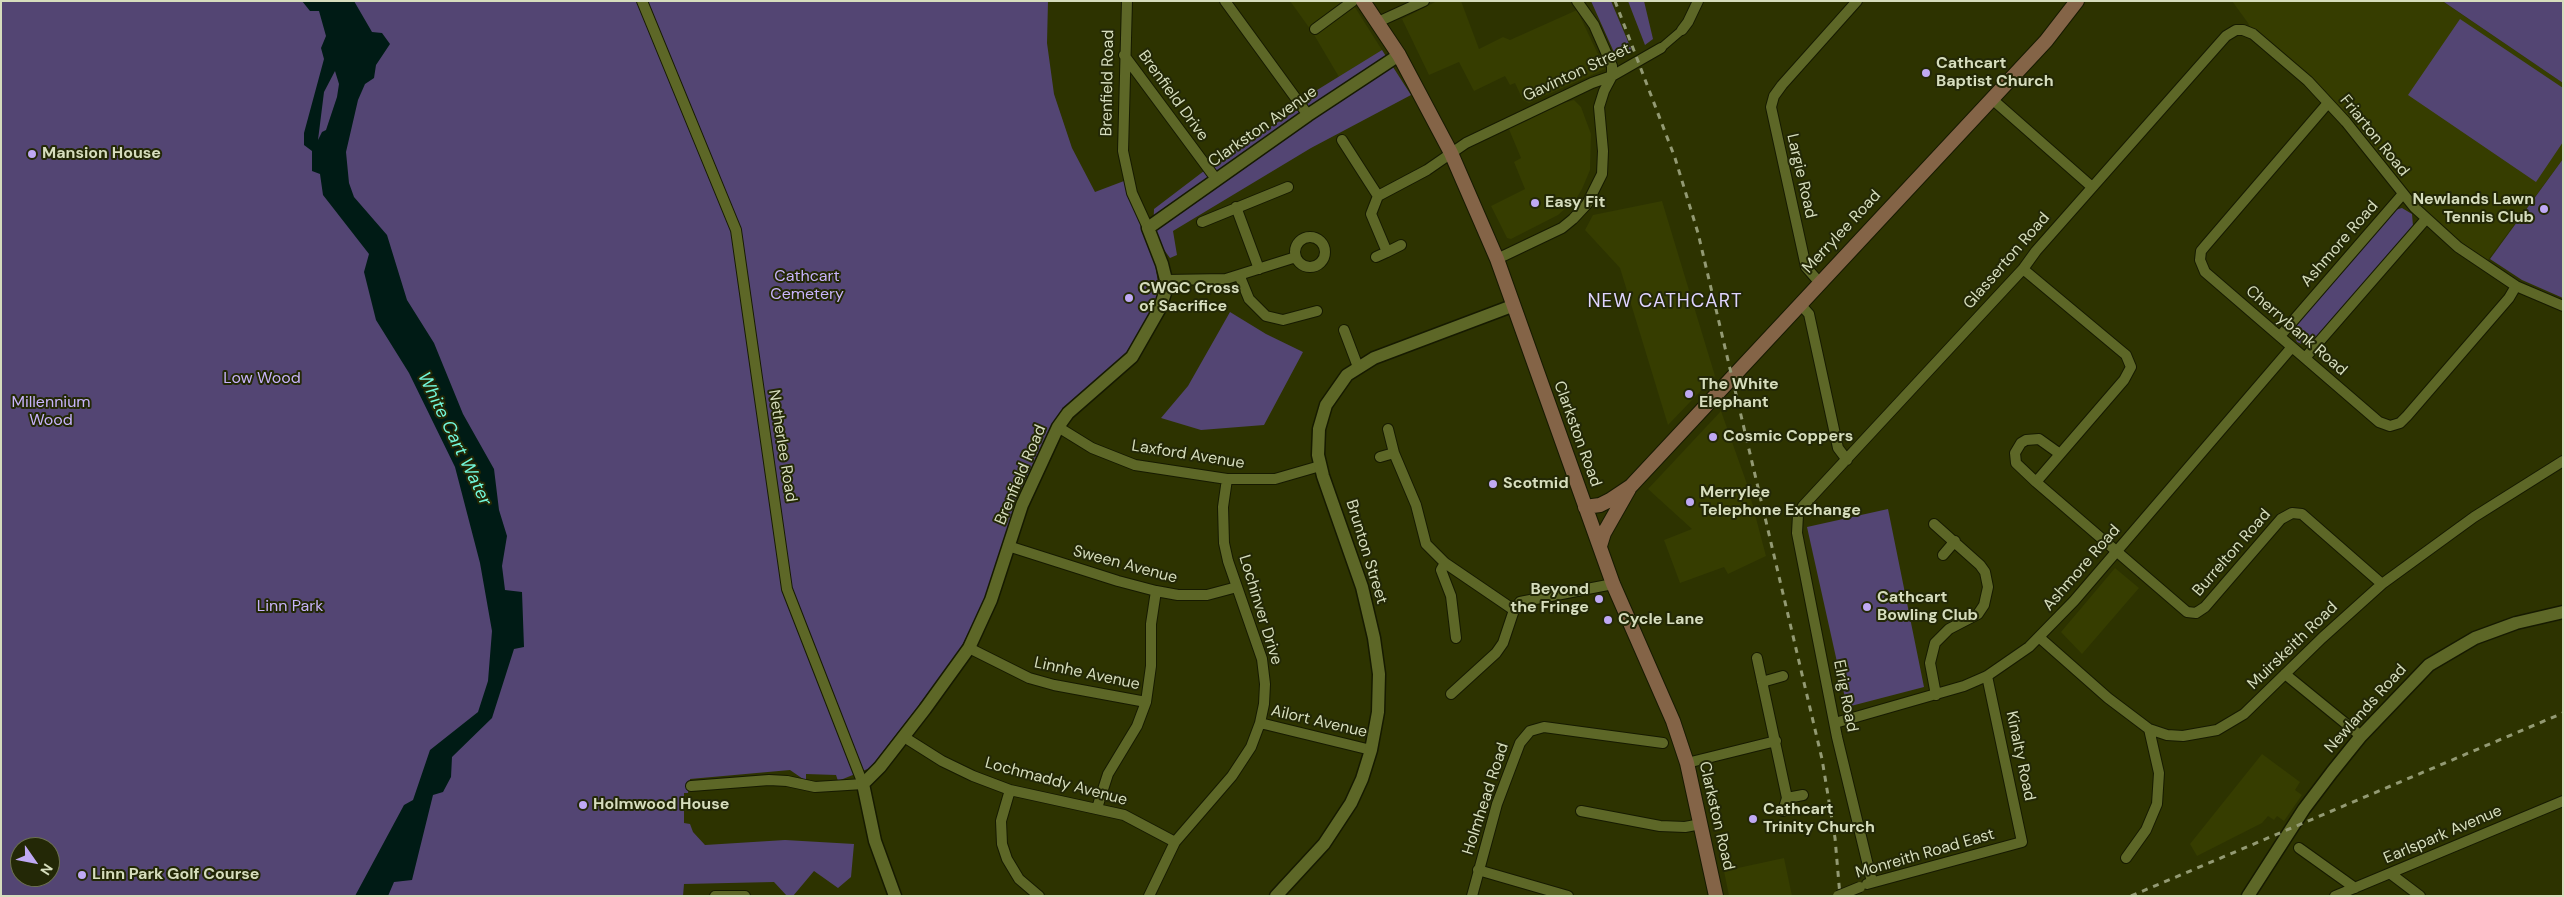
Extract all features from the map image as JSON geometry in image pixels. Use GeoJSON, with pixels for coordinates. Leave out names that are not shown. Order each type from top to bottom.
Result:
{"type":"FeatureCollection","features":[{"type":"Feature","properties":{"kind":"main road","name":"Clarkston Road"},"geometry":{"type":"LineString","coordinates":[[1363,1],[1398,55],[1451,153],[1497,259],[1512,306],[1571,463],[1613,584],[1673,721],[1687,763],[1716,896]]}},
{"type":"Feature","properties":{"kind":"main road","name":"Merrylee Road"},"geometry":{"type":"LineString","coordinates":[[1600,546],[1604,533],[1628,491],[1819,282],[2062,24],[2077,1]]}},
{"type":"Feature","properties":{"kind":"main road","name":"Merrylee Road"},"geometry":{"type":"LineString","coordinates":[[1587,513],[1628,491]]}},
{"type":"Feature","properties":{"kind":"street","name":"Netherlee Road"},"geometry":{"type":"LineString","coordinates":[[642,1],[736,230],[787,589],[864,784],[875,841],[895,896]]}},
{"type":"Feature","properties":{"kind":"street","name":"Brenfield Road"},"geometry":{"type":"LineString","coordinates":[[864,784],[880,767],[949,679],[969,648],[991,600],[1022,506],[1058,427],[1068,413],[1132,357],[1160,308],[1165,293],[1166,280],[1148,228],[1132,193],[1123,151],[1124,55],[1127,1]]}},
{"type":"Feature","properties":{"kind":"street"},"geometry":{"type":"LineString","coordinates":[[1225,1],[1308,115]]}},
{"type":"Feature","properties":{"kind":"street"},"geometry":{"type":"LineString","coordinates":[[1315,29],[1353,1]]}},
{"type":"Feature","properties":{"kind":"street"},"geometry":{"type":"LineString","coordinates":[[1378,22],[1424,1]]}},
{"type":"Feature","properties":{"kind":"street"},"geometry":{"type":"LineString","coordinates":[[1497,259],[1562,228],[1587,204],[1602,174],[1604,151],[1599,107],[1604,91],[1612,76],[1612,66],[1594,25],[1577,1]]}},
{"type":"Feature","properties":{"kind":"street","name":"Gavinton Street"},"geometry":{"type":"LineString","coordinates":[[1378,196],[1427,170],[1451,153],[1505,123],[1592,83],[1612,76],[1661,48],[1682,30],[1698,1]]}},
{"type":"Feature","properties":{"kind":"street","name":"Largie Road"},"geometry":{"type":"LineString","coordinates":[[1819,282],[1806,267],[1772,117],[1773,100],[1782,84],[1857,1]]}},
{"type":"Feature","properties":{"kind":"street","name":"Friarton Road"},"geometry":{"type":"LineString","coordinates":[[2240,30],[2253,34],[2308,81],[2346,122],[2402,194],[2426,219],[2473,258],[2516,286],[2563,306]]}},
{"type":"Feature","properties":{"kind":"street","name":"Glasserton Road"},"geometry":{"type":"LineString","coordinates":[[1798,515],[1803,506],[2023,269],[2036,251],[2226,36],[2232,31],[2240,30]]}},
{"type":"Feature","properties":{"kind":"street","name":"Brenfield Drive"},"geometry":{"type":"LineString","coordinates":[[1124,55],[1216,180]]}},
{"type":"Feature","properties":{"kind":"street","name":"Clarkston Avenue"},"geometry":{"type":"LineString","coordinates":[[1148,228],[1308,115],[1398,55]]}},
{"type":"Feature","properties":{"kind":"street"},"geometry":{"type":"LineString","coordinates":[[1992,98],[2092,187]]}},
{"type":"Feature","properties":{"kind":"street","name":"Cherrybank Road"},"geometry":{"type":"LineString","coordinates":[[2328,103],[2206,245],[2200,255],[2201,265],[2205,272],[2380,422],[2396,426],[2407,416],[2509,298],[2516,286]]}},
{"type":"Feature","properties":{"kind":"street"},"geometry":{"type":"LineString","coordinates":[[1342,140],[1378,196],[1371,214],[1387,252]]}},
{"type":"Feature","properties":{"kind":"street"},"geometry":{"type":"LineString","coordinates":[[1202,222],[1288,187]]}},
{"type":"Feature","properties":{"kind":"street","name":"Ashmore Road"},"geometry":{"type":"LineString","coordinates":[[2280,336],[2402,194]]}},
{"type":"Feature","properties":{"kind":"street"},"geometry":{"type":"LineString","coordinates":[[1236,207],[1259,270]]}},
{"type":"Feature","properties":{"kind":"street"},"geometry":{"type":"LineString","coordinates":[[2305,358],[2426,219]]}},
{"type":"Feature","properties":{"kind":"street"},"geometry":{"type":"LineString","coordinates":[[1376,257],[1401,245]]}},
{"type":"Feature","properties":{"kind":"street"},"geometry":{"type":"LineString","coordinates":[[1166,280],[1240,277],[1296,257]]}},
{"type":"Feature","properties":{"kind":"street"},"geometry":{"type":"LineString","coordinates":[[2023,269],[2126,355],[2130,364],[2130,372],[2124,380],[2036,482]]}},
{"type":"Feature","properties":{"kind":"street"},"geometry":{"type":"LineString","coordinates":[[1240,277],[1249,299],[1266,316],[1283,320],[1317,312]]}},
{"type":"Feature","properties":{"kind":"street"},"geometry":{"type":"LineString","coordinates":[[1800,304],[1809,314],[1838,448],[1847,460]]}},
{"type":"Feature","properties":{"kind":"street","name":"Brunton Street"},"geometry":{"type":"LineString","coordinates":[[1276,896],[1334,831],[1357,791],[1371,750],[1379,694],[1374,638],[1357,572],[1320,466],[1319,435],[1326,405],[1345,377],[1358,367],[1397,348],[1512,306]]}},
{"type":"Feature","properties":{"kind":"street"},"geometry":{"type":"LineString","coordinates":[[1344,330],[1358,367]]}},
{"type":"Feature","properties":{"kind":"street","name":"Ashmore Road"},"geometry":{"type":"LineString","coordinates":[[1835,723],[1936,694],[1987,676],[2040,638],[2292,347]]}},
{"type":"Feature","properties":{"kind":"street","name":"Laxford Avenue"},"geometry":{"type":"LineString","coordinates":[[1058,427],[1092,448],[1135,465],[1227,479],[1275,479],[1320,466]]}},
{"type":"Feature","properties":{"kind":"street"},"geometry":{"type":"LineString","coordinates":[[1388,429],[1394,453],[1416,505],[1426,544],[1445,562],[1514,610]]}},
{"type":"Feature","properties":{"kind":"street","name":"Burrelton Road"},"geometry":{"type":"LineString","coordinates":[[2060,454],[2039,439],[2032,438],[2021,443],[2015,453],[2016,463],[2036,482],[2182,609],[2196,612],[2208,604],[2281,519],[2295,512],[2306,517],[2382,584]]}},
{"type":"Feature","properties":{"kind":"street"},"geometry":{"type":"LineString","coordinates":[[1380,457],[1394,453]]}},
{"type":"Feature","properties":{"kind":"street","name":"Muirskeith Road"},"geometry":{"type":"LineString","coordinates":[[2040,638],[2108,698],[2149,729],[2167,735],[2183,736],[2218,730],[2244,714],[2382,584],[2474,517],[2563,461]]}},
{"type":"Feature","properties":{"kind":"street","name":"Lochinver Drive"},"geometry":{"type":"LineString","coordinates":[[1149,896],[1175,842],[1241,762],[1251,747],[1260,723],[1265,694],[1264,671],[1224,543],[1223,507],[1227,479]]}},
{"type":"Feature","properties":{"kind":"street","name":"Elrig Road"},"geometry":{"type":"LineString","coordinates":[[1798,515],[1797,533],[1835,723],[1872,882]]}},
{"type":"Feature","properties":{"kind":"street"},"geometry":{"type":"LineString","coordinates":[[1934,524],[1975,559],[1985,572],[1988,594],[1978,614],[1970,620],[1949,629],[1935,644],[1930,663],[1936,694]]}},
{"type":"Feature","properties":{"kind":"street"},"geometry":{"type":"LineString","coordinates":[[1943,555],[1955,542]]}},
{"type":"Feature","properties":{"kind":"street","name":"Sween Avenue"},"geometry":{"type":"LineString","coordinates":[[1008,546],[1156,591],[1207,595],[1237,587]]}},
{"type":"Feature","properties":{"kind":"street"},"geometry":{"type":"LineString","coordinates":[[1445,562],[1440,570],[1451,596],[1456,638]]}},
{"type":"Feature","properties":{"kind":"street"},"geometry":{"type":"LineString","coordinates":[[1451,694],[1496,653],[1503,643],[1514,610],[1520,602],[1613,584]]}},
{"type":"Feature","properties":{"kind":"street"},"geometry":{"type":"LineString","coordinates":[[1097,808],[1108,774],[1137,726],[1146,702],[1151,666],[1151,624],[1156,591]]}},
{"type":"Feature","properties":{"kind":"street","name":"Newlands Road"},"geometry":{"type":"LineString","coordinates":[[2248,896],[2304,809],[2361,736],[2418,674],[2443,654],[2467,642],[2506,627],[2563,612]]}},
{"type":"Feature","properties":{"kind":"street","name":"Linnhe Avenue"},"geometry":{"type":"LineString","coordinates":[[969,648],[1029,678],[1054,685],[1146,702]]}},
{"type":"Feature","properties":{"kind":"street"},"geometry":{"type":"LineString","coordinates":[[1757,658],[1787,798],[1783,811]]}},
{"type":"Feature","properties":{"kind":"street"},"geometry":{"type":"LineString","coordinates":[[2285,674],[2361,736]]}},
{"type":"Feature","properties":{"kind":"street"},"geometry":{"type":"LineString","coordinates":[[1762,682],[1783,676]]}},
{"type":"Feature","properties":{"kind":"street","name":"Kinalty Road"},"geometry":{"type":"LineString","coordinates":[[1987,676],[2022,842]]}},
{"type":"Feature","properties":{"kind":"street","name":"Ailort Avenue"},"geometry":{"type":"LineString","coordinates":[[1260,723],[1371,750]]}},
{"type":"Feature","properties":{"kind":"street","name":"Holmhead Road"},"geometry":{"type":"LineString","coordinates":[[1472,896],[1499,797],[1520,743],[1530,731],[1544,726],[1663,743]]}},
{"type":"Feature","properties":{"kind":"street"},"geometry":{"type":"LineString","coordinates":[[2126,858],[2146,830],[2157,804],[2159,773],[2149,729]]}},
{"type":"Feature","properties":{"kind":"street","name":"Lochmaddy Avenue"},"geometry":{"type":"LineString","coordinates":[[904,737],[942,761],[973,776],[1010,790],[1097,808],[1138,821],[1175,842]]}},
{"type":"Feature","properties":{"kind":"street"},"geometry":{"type":"LineString","coordinates":[[1687,763],[1776,741]]}},
{"type":"Feature","properties":{"kind":"street"},"geometry":{"type":"LineString","coordinates":[[691,786],[769,780],[787,781],[815,787],[864,784]]}},
{"type":"Feature","properties":{"kind":"street"},"geometry":{"type":"LineString","coordinates":[[1010,790],[1001,821],[1002,844],[1007,859],[1019,879],[1039,896]]}},
{"type":"Feature","properties":{"kind":"street"},"geometry":{"type":"LineString","coordinates":[[1787,798],[1803,795]]}},
{"type":"Feature","properties":{"kind":"street","name":"Earlspark Avenue"},"geometry":{"type":"LineString","coordinates":[[2335,896],[2563,801]]}},
{"type":"Feature","properties":{"kind":"street"},"geometry":{"type":"LineString","coordinates":[[1581,811],[1660,826],[1685,828],[1701,824]]}},
{"type":"Feature","properties":{"kind":"street","name":"Monreith Road East"},"geometry":{"type":"LineString","coordinates":[[1838,896],[1872,882],[1878,883],[2022,842]]}},
{"type":"Feature","properties":{"kind":"street"},"geometry":{"type":"LineString","coordinates":[[2300,848],[2355,888]]}},
{"type":"Feature","properties":{"kind":"street"},"geometry":{"type":"LineString","coordinates":[[1478,870],[1568,896]]}},
{"type":"Feature","properties":{"kind":"street"},"geometry":{"type":"LineString","coordinates":[[2391,874],[2420,896]]}},
{"type":"Feature","properties":{"kind":"street"},"geometry":{"type":"LineString","coordinates":[[715,896],[745,896]]}},
{"type":"Feature","properties":{"kind":"shaded area"},"geometry":{"type":"Polygon","coordinates":[[[1290,1],[1351,1],[1382,50],[1339,77],[1313,33],[1290,1]]]}},
{"type":"Feature","properties":{"kind":"shaded area"},"geometry":{"type":"Polygon","coordinates":[[[1437,1],[1461,1],[1479,49],[1503,37],[1510,40],[1577,10],[1605,69],[1529,103],[1523,100],[1515,83],[1510,85],[1505,76],[1474,91],[1459,62],[1429,75],[1402,19],[1437,1]]]}},
{"type":"Feature","properties":{"kind":"shaded area"},"geometry":{"type":"Polygon","coordinates":[[[2232,1],[2442,1],[2563,83],[2563,159],[2484,265],[2425,218],[2346,122],[2253,34],[2248,23],[2232,1]]]}},
{"type":"Feature","properties":{"kind":"shaded area"},"geometry":{"type":"Polygon","coordinates":[[[1574,100],[1581,107],[1591,134],[1590,170],[1582,189],[1576,199],[1558,215],[1511,239],[1507,238],[1491,206],[1525,189],[1514,162],[1521,158],[1508,127],[1560,104],[1574,100]]]}},
{"type":"Feature","properties":{"kind":"shaded area"},"geometry":{"type":"Polygon","coordinates":[[[1662,201],[1715,376],[1668,425],[1620,268],[1585,230],[1593,215],[1662,201]]]}},
{"type":"Feature","properties":{"kind":"shaded area"},"geometry":{"type":"Polygon","coordinates":[[[1721,411],[1747,484],[1766,556],[1728,574],[1724,567],[1680,583],[1664,540],[1692,529],[1648,489],[1721,411]]]}},
{"type":"Feature","properties":{"kind":"shaded area"},"geometry":{"type":"Polygon","coordinates":[[[2115,568],[2139,588],[2082,654],[2061,632],[2115,568]]]}},
{"type":"Feature","properties":{"kind":"shaded area"},"geometry":{"type":"Polygon","coordinates":[[[2262,754],[2300,782],[2295,790],[2302,795],[2284,821],[2277,816],[2274,820],[2268,816],[2262,823],[2197,856],[2190,844],[2262,754]]]}},
{"type":"Feature","properties":{"kind":"shaded area"},"geometry":{"type":"Polygon","coordinates":[[[1784,858],[1792,896],[1729,896],[1724,871],[1784,858]]]}},
{"type":"Feature","properties":{"kind":"green space"},"geometry":{"type":"Polygon","coordinates":[[[1,1],[1048,1],[1047,43],[1054,94],[1072,148],[1095,192],[1124,181],[1155,262],[1159,291],[1152,313],[1122,359],[1072,400],[1055,423],[985,600],[956,657],[870,768],[838,781],[836,775],[806,774],[806,781],[790,770],[690,779],[688,793],[684,793],[684,823],[690,824],[693,832],[705,845],[785,840],[854,844],[851,877],[838,888],[814,871],[793,896],[787,896],[774,882],[684,884],[683,896],[1,896],[1,1]]]}},
{"type":"Feature","properties":{"kind":"green space"},"geometry":{"type":"Polygon","coordinates":[[[1591,1],[1611,1],[1632,51],[1617,59],[1591,1]]]}},
{"type":"Feature","properties":{"kind":"green space"},"geometry":{"type":"Polygon","coordinates":[[[1628,1],[1644,1],[1653,39],[1645,45],[1628,1]]]}},
{"type":"Feature","properties":{"kind":"green space"},"geometry":{"type":"Polygon","coordinates":[[[2442,1],[2563,1],[2563,83],[2444,2],[2442,1]]]}},
{"type":"Feature","properties":{"kind":"green space"},"geometry":{"type":"Polygon","coordinates":[[[2460,19],[2563,88],[2563,142],[2536,182],[2408,95],[2460,19]]]}},
{"type":"Feature","properties":{"kind":"green space"},"geometry":{"type":"Polygon","coordinates":[[[1382,50],[1411,95],[1311,148],[1173,231],[1177,255],[1170,258],[1153,235],[1154,209],[1221,158],[1310,102],[1309,95],[1382,50]]]}},
{"type":"Feature","properties":{"kind":"green space","name":"Newlands Lawn Tennis Club"},"geometry":{"type":"Polygon","coordinates":[[[2563,159],[2563,298],[2522,280],[2490,259],[2563,159]]]}},
{"type":"Feature","properties":{"kind":"green space"},"geometry":{"type":"Polygon","coordinates":[[[2402,208],[2412,214],[2413,226],[2313,342],[2304,345],[2297,342],[2294,335],[2295,326],[2395,210],[2402,208]]]}},
{"type":"Feature","properties":{"kind":"green space"},"geometry":{"type":"Polygon","coordinates":[[[1230,312],[1266,334],[1303,352],[1264,425],[1201,430],[1161,418],[1188,386],[1230,312]]]}},
{"type":"Feature","properties":{"kind":"green space","name":"Cathcart Bowling Club"},"geometry":{"type":"Polygon","coordinates":[[[1888,509],[1924,687],[1847,707],[1807,527],[1888,509]]]}},
{"type":"Feature","properties":{"kind":"water","name":"White Cart Water"},"geometry":{"type":"Polygon","coordinates":[[[302,1],[354,1],[372,32],[382,33],[390,44],[376,65],[374,78],[365,84],[358,100],[346,152],[349,183],[354,197],[387,235],[407,300],[434,343],[463,414],[494,469],[499,510],[507,536],[502,566],[505,590],[522,592],[524,647],[514,649],[492,718],[452,757],[451,777],[443,792],[433,795],[412,880],[394,882],[388,896],[355,896],[404,805],[413,800],[430,750],[478,712],[488,681],[492,631],[480,563],[455,467],[409,373],[376,320],[364,272],[369,254],[323,195],[320,174],[312,171],[312,151],[304,145],[304,133],[324,59],[321,48],[326,36],[319,11],[310,11],[302,1]],[[335,71],[324,92],[318,140],[322,132],[326,130],[337,97],[339,84],[335,71]]]}},
{"type":"Feature","properties":{"kind":"railway"},"geometry":{"type":"LineString","coordinates":[[1615,1],[1675,158],[1698,233],[1822,759],[1835,838],[1840,896]]}},
{"type":"Feature","properties":{"kind":"railway"},"geometry":{"type":"LineString","coordinates":[[2131,896],[2563,713]]}},
{"type":"Feature","properties":{"kind":"place","name":"Cathcart Baptist Church"},"geometry":{"type":"Point","coordinates":[1926,73]}},
{"type":"Feature","properties":{"kind":"place","name":"Mansion House"},"geometry":{"type":"Point","coordinates":[32,154]}},
{"type":"Feature","properties":{"kind":"place","name":"Easy Fit"},"geometry":{"type":"Point","coordinates":[1535,203]}},
{"type":"Feature","properties":{"kind":"place","name":"Newlands Lawn Tennis Club"},"geometry":{"type":"Point","coordinates":[2544,209]}},
{"type":"Feature","properties":{"kind":"place","name":"CWGC Cross of Sacrifice"},"geometry":{"type":"Point","coordinates":[1129,298]}},
{"type":"Feature","properties":{"kind":"place","name":"The White Elephant"},"geometry":{"type":"Point","coordinates":[1689,394]}},
{"type":"Feature","properties":{"kind":"place","name":"Cosmic Coppers"},"geometry":{"type":"Point","coordinates":[1713,437]}},
{"type":"Feature","properties":{"kind":"place","name":"Scotmid"},"geometry":{"type":"Point","coordinates":[1493,484]}},
{"type":"Feature","properties":{"kind":"place","name":"Merrylee Telephone Exchange"},"geometry":{"type":"Point","coordinates":[1690,502]}},
{"type":"Feature","properties":{"kind":"place","name":"Beyond the Fringe"},"geometry":{"type":"Point","coordinates":[1599,599]}},
{"type":"Feature","properties":{"kind":"place","name":"Cathcart Bowling Club"},"geometry":{"type":"Point","coordinates":[1867,607]}},
{"type":"Feature","properties":{"kind":"place","name":"Cycle Lane"},"geometry":{"type":"Point","coordinates":[1608,620]}},
{"type":"Feature","properties":{"kind":"place","name":"Holmwood House"},"geometry":{"type":"Point","coordinates":[583,805]}},
{"type":"Feature","properties":{"kind":"place","name":"Cathcart Trinity Church"},"geometry":{"type":"Point","coordinates":[1753,819]}},
{"type":"Feature","properties":{"kind":"place","name":"Linn Park Golf Course"},"geometry":{"type":"Point","coordinates":[82,875]}},
{"type":"Feature","properties":{"kind":"district","name":"NEW CATHCART"},"geometry":{"type":"Point","coordinates":[1665,302]}},
{"type":"Feature","properties":{"kind":"park label","name":"Cathcart Cemetery"},"geometry":{"type":"Point","coordinates":[807,286]}},
{"type":"Feature","properties":{"kind":"park label","name":"Low Wood"},"geometry":{"type":"Point","coordinates":[262,379]}},
{"type":"Feature","properties":{"kind":"park label","name":"Millennium Wood"},"geometry":{"type":"Point","coordinates":[51,412]}},
{"type":"Feature","properties":{"kind":"park label","name":"Linn Park"},"geometry":{"type":"Point","coordinates":[290,607]}}]}
